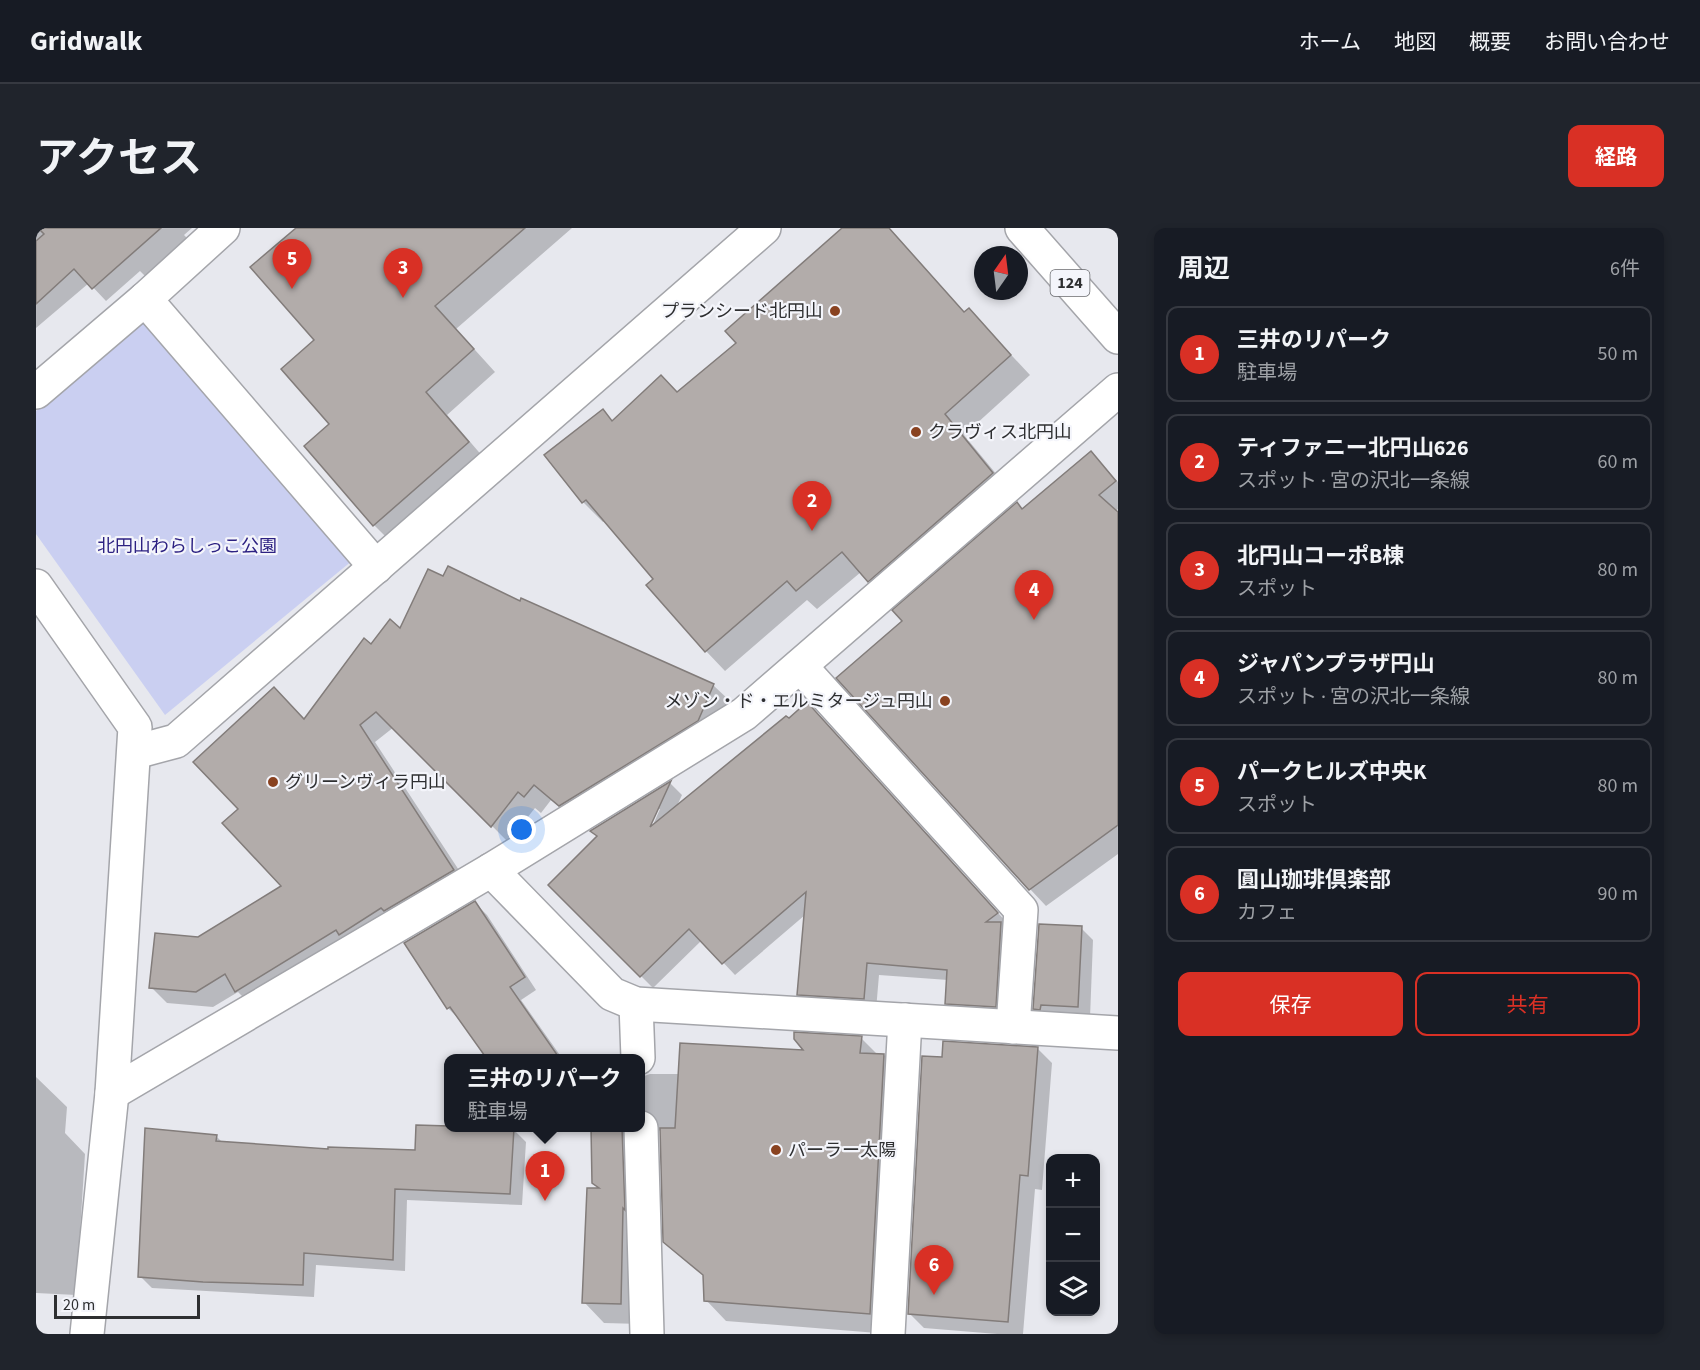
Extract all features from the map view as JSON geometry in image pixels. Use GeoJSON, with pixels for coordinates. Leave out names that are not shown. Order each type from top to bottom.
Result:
{"type":"FeatureCollection","features":[{"type":"Feature","properties":{"kind":"street"},"geometry":{"type":"LineString","coordinates":[[36,392],[145,299],[223,228]]}},
{"type":"Feature","properties":{"kind":"street"},"geometry":{"type":"LineString","coordinates":[[135,752],[176,741],[764,228]]}},
{"type":"Feature","properties":{"kind":"street","name":"124"},"geometry":{"type":"LineString","coordinates":[[1022,228],[1118,337]]}},
{"type":"Feature","properties":{"kind":"street"},"geometry":{"type":"LineString","coordinates":[[145,299],[376,567]]}},
{"type":"Feature","properties":{"kind":"street"},"geometry":{"type":"LineString","coordinates":[[112,1093],[491,870],[744,714],[1118,390]]}},
{"type":"Feature","properties":{"kind":"street"},"geometry":{"type":"LineString","coordinates":[[36,586],[135,727],[112,1093],[87,1334]]}},
{"type":"Feature","properties":{"kind":"street"},"geometry":{"type":"LineString","coordinates":[[800,666],[1021,910],[1013,1027]]}},
{"type":"Feature","properties":{"kind":"street"},"geometry":{"type":"LineString","coordinates":[[491,870],[612,994],[636,1004],[1118,1034]]}},
{"type":"Feature","properties":{"kind":"street"},"geometry":{"type":"LineString","coordinates":[[636,1004],[638,1054]]}},
{"type":"Feature","properties":{"kind":"street"},"geometry":{"type":"LineString","coordinates":[[888,1334],[905,1020]]}},
{"type":"Feature","properties":{"kind":"street"},"geometry":{"type":"LineString","coordinates":[[641,1132],[647,1334]]}},
{"type":"Feature","properties":{"kind":"green space","name":"北円山わらしっこ公園"},"geometry":{"type":"Polygon","coordinates":[[[144,317],[353,560],[165,715],[36,534],[36,411],[144,317]]]}},
{"type":"Feature","properties":{"kind":"building"},"geometry":{"type":"Polygon","coordinates":[[[38,228],[161,228],[92,289],[74,269],[36,304],[36,241],[44,234],[38,228]]]}},
{"type":"Feature","properties":{"kind":"building"},"geometry":{"type":"Polygon","coordinates":[[[296,228],[525,228],[435,306],[474,349],[426,392],[469,442],[373,526],[304,446],[329,424],[281,369],[314,340],[250,267],[296,228]]]}},
{"type":"Feature","properties":{"kind":"building"},"geometry":{"type":"Polygon","coordinates":[[[842,228],[889,228],[964,312],[969,308],[1011,355],[945,414],[993,473],[868,582],[842,552],[796,591],[787,581],[705,652],[646,585],[653,579],[586,500],[582,503],[544,455],[603,409],[612,421],[661,375],[677,392],[736,343],[725,331],[842,228]]]}},
{"type":"Feature","properties":{"kind":"building"},"geometry":{"type":"Polygon","coordinates":[[[1091,451],[1116,481],[1099,495],[1118,512],[1118,825],[1029,890],[836,678],[902,621],[892,610],[1017,502],[1022,509],[1091,451]]]}},
{"type":"Feature","properties":{"kind":"building"},"geometry":{"type":"Polygon","coordinates":[[[448,566],[520,601],[521,598],[714,684],[698,721],[559,806],[534,785],[524,797],[518,792],[491,827],[376,712],[360,725],[454,870],[384,911],[381,908],[339,935],[336,930],[235,992],[225,974],[196,992],[149,988],[155,933],[198,937],[281,886],[222,823],[238,809],[193,762],[274,687],[304,719],[364,638],[371,644],[390,619],[400,628],[428,569],[443,576],[448,566]]]}},
{"type":"Feature","properties":{"kind":"building"},"geometry":{"type":"Polygon","coordinates":[[[807,702],[998,913],[986,922],[1001,922],[996,1007],[945,1004],[947,970],[867,963],[864,999],[797,995],[806,892],[722,964],[689,929],[640,977],[548,885],[597,836],[590,831],[671,781],[650,827],[786,716],[789,718],[807,702]]]}},
{"type":"Feature","properties":{"kind":"building"},"geometry":{"type":"Polygon","coordinates":[[[475,901],[525,977],[510,987],[557,1054],[483,1054],[450,1007],[447,1009],[404,943],[475,901]]]}},
{"type":"Feature","properties":{"kind":"building"},"geometry":{"type":"Polygon","coordinates":[[[1039,924],[1082,926],[1078,1007],[1041,1005],[1040,1010],[1033,1009],[1039,924]]]}},
{"type":"Feature","properties":{"kind":"building","name":"パーラー太陽"},"geometry":{"type":"Polygon","coordinates":[[[794,1032],[862,1036],[860,1053],[884,1054],[870,1314],[704,1301],[703,1275],[663,1242],[660,1128],[675,1128],[680,1043],[803,1050],[794,1039],[794,1032]]]}},
{"type":"Feature","properties":{"kind":"building"},"geometry":{"type":"Polygon","coordinates":[[[943,1041],[1038,1047],[1028,1176],[1020,1175],[1008,1322],[908,1314],[922,1056],[942,1057],[943,1041]]]}},
{"type":"Feature","properties":{"kind":"building"},"geometry":{"type":"Polygon","coordinates":[[[416,1125],[444,1126],[444,1132],[514,1132],[510,1194],[395,1189],[393,1260],[304,1253],[303,1285],[203,1282],[138,1277],[145,1128],[217,1135],[216,1141],[328,1149],[328,1147],[415,1150],[416,1125]]]}},
{"type":"Feature","properties":{"kind":"building"},"geometry":{"type":"Polygon","coordinates":[[[591,1132],[622,1132],[625,1210],[623,1208],[621,1304],[582,1303],[587,1188],[599,1188],[592,1183],[591,1132]]]}},
{"type":"Feature","properties":{"kind":"place","name":"パークヒルズ中央K"},"geometry":{"type":"Point","coordinates":[292,289]}},
{"type":"Feature","properties":{"kind":"place","name":"北円山コーポB棟"},"geometry":{"type":"Point","coordinates":[403,298]}},
{"type":"Feature","properties":{"kind":"place","name":"プランシード北円山"},"geometry":{"type":"Point","coordinates":[835,311]}},
{"type":"Feature","properties":{"kind":"place","name":"クラヴィス北円山"},"geometry":{"type":"Point","coordinates":[916,432]}},
{"type":"Feature","properties":{"kind":"place","name":"ティファニー北円山626"},"geometry":{"type":"Point","coordinates":[812,531]}},
{"type":"Feature","properties":{"kind":"place","name":"ジャパンプラザ円山"},"geometry":{"type":"Point","coordinates":[1034,620]}},
{"type":"Feature","properties":{"kind":"place","name":"メゾン・ド・エルミタージュ円山"},"geometry":{"type":"Point","coordinates":[945,701]}},
{"type":"Feature","properties":{"kind":"place","name":"グリーンヴィラ円山"},"geometry":{"type":"Point","coordinates":[273,782]}},
{"type":"Feature","properties":{"kind":"place","name":"パーラー太陽"},"geometry":{"type":"Point","coordinates":[776,1150]}},
{"type":"Feature","properties":{"kind":"place","name":"三井のリパーク"},"geometry":{"type":"Point","coordinates":[545,1201]}},
{"type":"Feature","properties":{"kind":"place","name":"圓山珈琲倶楽部"},"geometry":{"type":"Point","coordinates":[934,1295]}}]}
